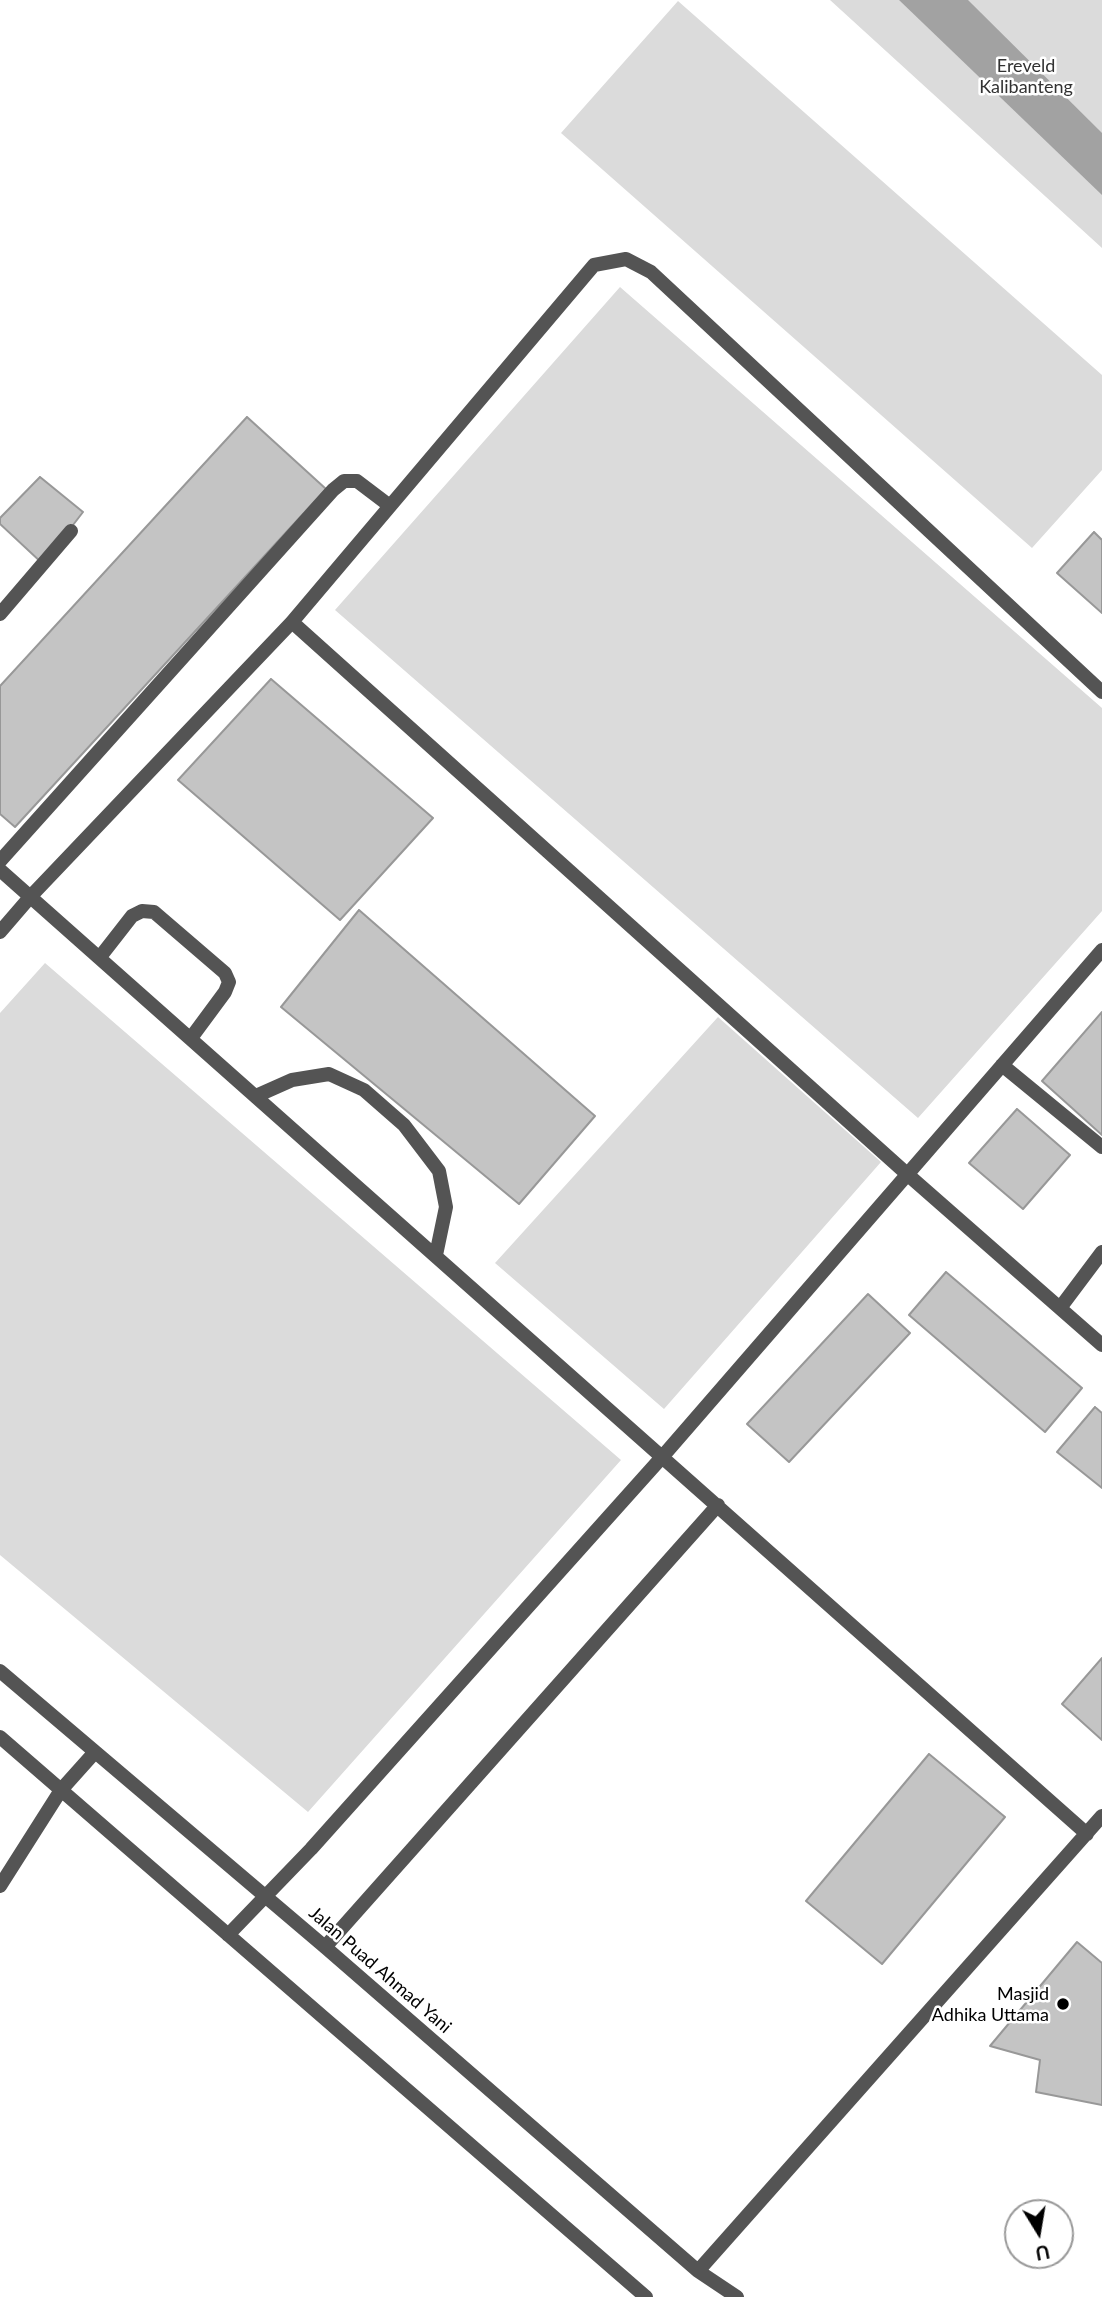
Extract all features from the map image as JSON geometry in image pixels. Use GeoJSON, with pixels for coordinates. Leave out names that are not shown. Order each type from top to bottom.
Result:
{"type":"FeatureCollection","features":[{"type":"Feature","properties":{"kind":"lane"},"geometry":{"type":"LineString","coordinates":[[0,932],[31,895],[292,622],[594,265],[626,259],[652,272],[1102,692]]}},
{"type":"Feature","properties":{"kind":"lane"},"geometry":{"type":"LineString","coordinates":[[0,861],[333,490],[344,481],[357,481],[390,506]]}},
{"type":"Feature","properties":{"kind":"lane"},"geometry":{"type":"LineString","coordinates":[[0,614],[71,531]]}},
{"type":"Feature","properties":{"kind":"lane"},"geometry":{"type":"LineString","coordinates":[[292,622],[1102,1345]]}},
{"type":"Feature","properties":{"kind":"lane"},"geometry":{"type":"LineString","coordinates":[[0,870],[1087,1834]]}},
{"type":"Feature","properties":{"kind":"lane"},"geometry":{"type":"LineString","coordinates":[[100,957],[132,916],[142,911],[154,912],[225,973],[229,982],[225,992],[191,1038]]}},
{"type":"Feature","properties":{"kind":"lane"},"geometry":{"type":"LineString","coordinates":[[228,1935],[311,1849],[663,1456],[1102,950]]}},
{"type":"Feature","properties":{"kind":"lane"},"geometry":{"type":"LineString","coordinates":[[1002,1065],[1102,1147]]}},
{"type":"Feature","properties":{"kind":"lane"},"geometry":{"type":"LineString","coordinates":[[256,1096],[292,1080],[329,1074],[364,1090],[384,1107],[404,1125],[439,1171],[446,1207],[436,1255]]}},
{"type":"Feature","properties":{"kind":"lane"},"geometry":{"type":"LineString","coordinates":[[1060,1308],[1102,1252]]}},
{"type":"Feature","properties":{"kind":"lane"},"geometry":{"type":"LineString","coordinates":[[325,1947],[719,1505]]}},
{"type":"Feature","properties":{"kind":"lane","name":"Jalan Puad Ahmad Yani"},"geometry":{"type":"LineString","coordinates":[[0,1671],[325,1947],[698,2271],[737,2297]]}},
{"type":"Feature","properties":{"kind":"lane"},"geometry":{"type":"LineString","coordinates":[[0,1737],[646,2297]]}},
{"type":"Feature","properties":{"kind":"lane"},"geometry":{"type":"LineString","coordinates":[[0,1886],[61,1790],[95,1752]]}},
{"type":"Feature","properties":{"kind":"lane"},"geometry":{"type":"LineString","coordinates":[[698,2271],[1102,1816]]}},
{"type":"Feature","properties":{"kind":"green space","name":"Ereveld Kalibanteng"},"geometry":{"type":"Polygon","coordinates":[[[830,0],[1102,0],[1102,248],[830,0]]]}},
{"type":"Feature","properties":{"kind":"green space"},"geometry":{"type":"Polygon","coordinates":[[[678,1],[1102,375],[1102,470],[1032,548],[561,133],[678,1]]]}},
{"type":"Feature","properties":{"kind":"green space"},"geometry":{"type":"Polygon","coordinates":[[[620,287],[1102,708],[1102,911],[918,1118],[335,610],[620,287]]]}},
{"type":"Feature","properties":{"kind":"green space"},"geometry":{"type":"Polygon","coordinates":[[[45,963],[621,1460],[308,1812],[0,1555],[0,1013],[45,963]]]}},
{"type":"Feature","properties":{"kind":"green space"},"geometry":{"type":"Polygon","coordinates":[[[718,1017],[881,1162],[664,1409],[495,1263],[718,1017]]]}},
{"type":"Feature","properties":{"kind":"shaded area"},"geometry":{"type":"Polygon","coordinates":[[[899,0],[968,0],[1102,133],[1102,195],[899,0]]]}},
{"type":"Feature","properties":{"kind":"building"},"geometry":{"type":"Polygon","coordinates":[[[247,417],[326,489],[15,827],[0,814],[0,686],[247,417]]]}},
{"type":"Feature","properties":{"kind":"building"},"geometry":{"type":"Polygon","coordinates":[[[40,477],[83,512],[43,564],[0,524],[0,518],[40,477]]]}},
{"type":"Feature","properties":{"kind":"building"},"geometry":{"type":"Polygon","coordinates":[[[1094,532],[1102,540],[1102,613],[1057,573],[1094,532]]]}},
{"type":"Feature","properties":{"kind":"building"},"geometry":{"type":"Polygon","coordinates":[[[271,679],[433,818],[340,920],[178,780],[271,679]]]}},
{"type":"Feature","properties":{"kind":"building"},"geometry":{"type":"Polygon","coordinates":[[[359,910],[595,1116],[519,1204],[281,1007],[359,910]]]}},
{"type":"Feature","properties":{"kind":"building"},"geometry":{"type":"Polygon","coordinates":[[[1102,1012],[1102,1135],[1042,1081],[1102,1012]]]}},
{"type":"Feature","properties":{"kind":"building"},"geometry":{"type":"Polygon","coordinates":[[[1017,1109],[1070,1155],[1023,1209],[969,1163],[1017,1109]]]}},
{"type":"Feature","properties":{"kind":"building"},"geometry":{"type":"Polygon","coordinates":[[[946,1272],[1082,1388],[1045,1432],[909,1315],[946,1272]]]}},
{"type":"Feature","properties":{"kind":"building"},"geometry":{"type":"Polygon","coordinates":[[[868,1294],[910,1333],[789,1462],[747,1424],[868,1294]]]}},
{"type":"Feature","properties":{"kind":"building"},"geometry":{"type":"Polygon","coordinates":[[[1095,1407],[1102,1413],[1102,1488],[1057,1452],[1095,1407]]]}},
{"type":"Feature","properties":{"kind":"building"},"geometry":{"type":"Polygon","coordinates":[[[1102,1658],[1102,1740],[1062,1704],[1102,1658]]]}},
{"type":"Feature","properties":{"kind":"building"},"geometry":{"type":"Polygon","coordinates":[[[929,1754],[1005,1817],[882,1964],[806,1901],[929,1754]]]}},
{"type":"Feature","properties":{"kind":"building","name":"Masjid Adhika Uttama"},"geometry":{"type":"Polygon","coordinates":[[[1077,1942],[1102,1963],[1102,2105],[1036,2092],[1040,2060],[990,2046],[1077,1942]]]}},
{"type":"Feature","properties":{"kind":"place","name":"Masjid Adhika Uttama"},"geometry":{"type":"Point","coordinates":[1063,2004]}}]}
